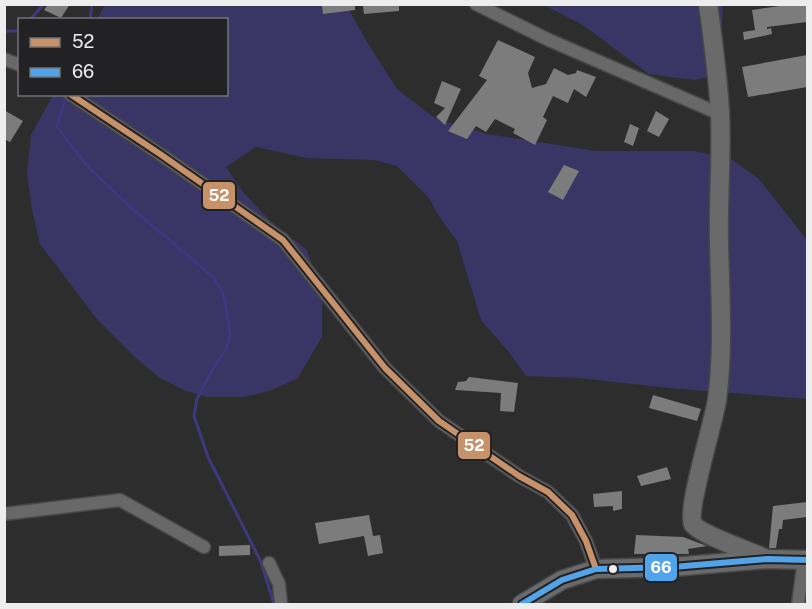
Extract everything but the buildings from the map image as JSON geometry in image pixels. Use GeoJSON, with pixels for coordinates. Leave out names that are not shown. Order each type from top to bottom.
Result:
{"type":"FeatureCollection","features":[{"type":"Feature","properties":{"kind":"street"},"geometry":{"type":"LineString","coordinates":[[476,4],[549,40],[720,114]]}},
{"type":"Feature","properties":{"kind":"street"},"geometry":{"type":"LineString","coordinates":[[708,4],[720,114],[719,238],[722,359],[717,402],[695,496],[692,521],[694,526],[705,533],[767,559]]}},
{"type":"Feature","properties":{"kind":"street"},"geometry":{"type":"LineString","coordinates":[[73,96],[283,240],[385,368],[439,421],[519,476],[548,492],[572,515],[586,541],[596,569]]}},
{"type":"Feature","properties":{"kind":"street"},"geometry":{"type":"LineString","coordinates":[[4,514],[120,500],[204,547]]}},
{"type":"Feature","properties":{"kind":"street"},"geometry":{"type":"LineString","coordinates":[[522,604],[562,580],[596,569],[673,567],[767,559],[806,560],[798,604]]}},
{"type":"Feature","properties":{"kind":"street"},"geometry":{"type":"LineString","coordinates":[[269,563],[279,584],[281,604]]}},
{"type":"Feature","properties":{"kind":"shaded area"},"geometry":{"type":"Polygon","coordinates":[[[105,5],[346,5],[397,89],[436,119],[487,134],[596,151],[694,151],[731,159],[759,179],[807,240],[807,399],[579,378],[526,376],[481,320],[457,241],[429,198],[397,166],[374,160],[307,158],[256,147],[226,167],[243,192],[271,222],[307,250],[322,295],[322,337],[297,379],[269,391],[244,397],[207,397],[186,391],[160,378],[137,359],[96,318],[40,244],[27,173],[31,135],[52,96],[228,96],[228,18],[98,18],[105,5]]]}},
{"type":"Feature","properties":{"kind":"shaded area"},"geometry":{"type":"Polygon","coordinates":[[[544,5],[723,5],[720,63],[711,76],[694,80],[649,74],[583,25],[544,5]]]}},
{"type":"Feature","properties":{"kind":"waterway"},"geometry":{"type":"LineString","coordinates":[[32,18],[44,4]]}},
{"type":"Feature","properties":{"kind":"waterway"},"geometry":{"type":"LineString","coordinates":[[90,18],[92,4]]}},
{"type":"Feature","properties":{"kind":"waterway"},"geometry":{"type":"LineString","coordinates":[[4,31],[18,30]]}},
{"type":"Feature","properties":{"kind":"waterway"},"geometry":{"type":"LineString","coordinates":[[66,96],[57,127],[89,168],[127,204],[214,278],[221,289],[230,334],[226,349],[197,399],[194,416],[208,457],[261,562],[274,604]]}},
{"type":"Feature","properties":{"kind":"transit line","name":"52"},"geometry":{"type":"LineString","coordinates":[[73,96],[283,240],[385,368],[439,421],[519,476],[548,492],[572,515],[586,541],[596,569]]}},
{"type":"Feature","properties":{"kind":"transit line","name":"66"},"geometry":{"type":"LineString","coordinates":[[522,604],[562,580],[596,569],[673,567],[767,559],[808,560]]}}]}
